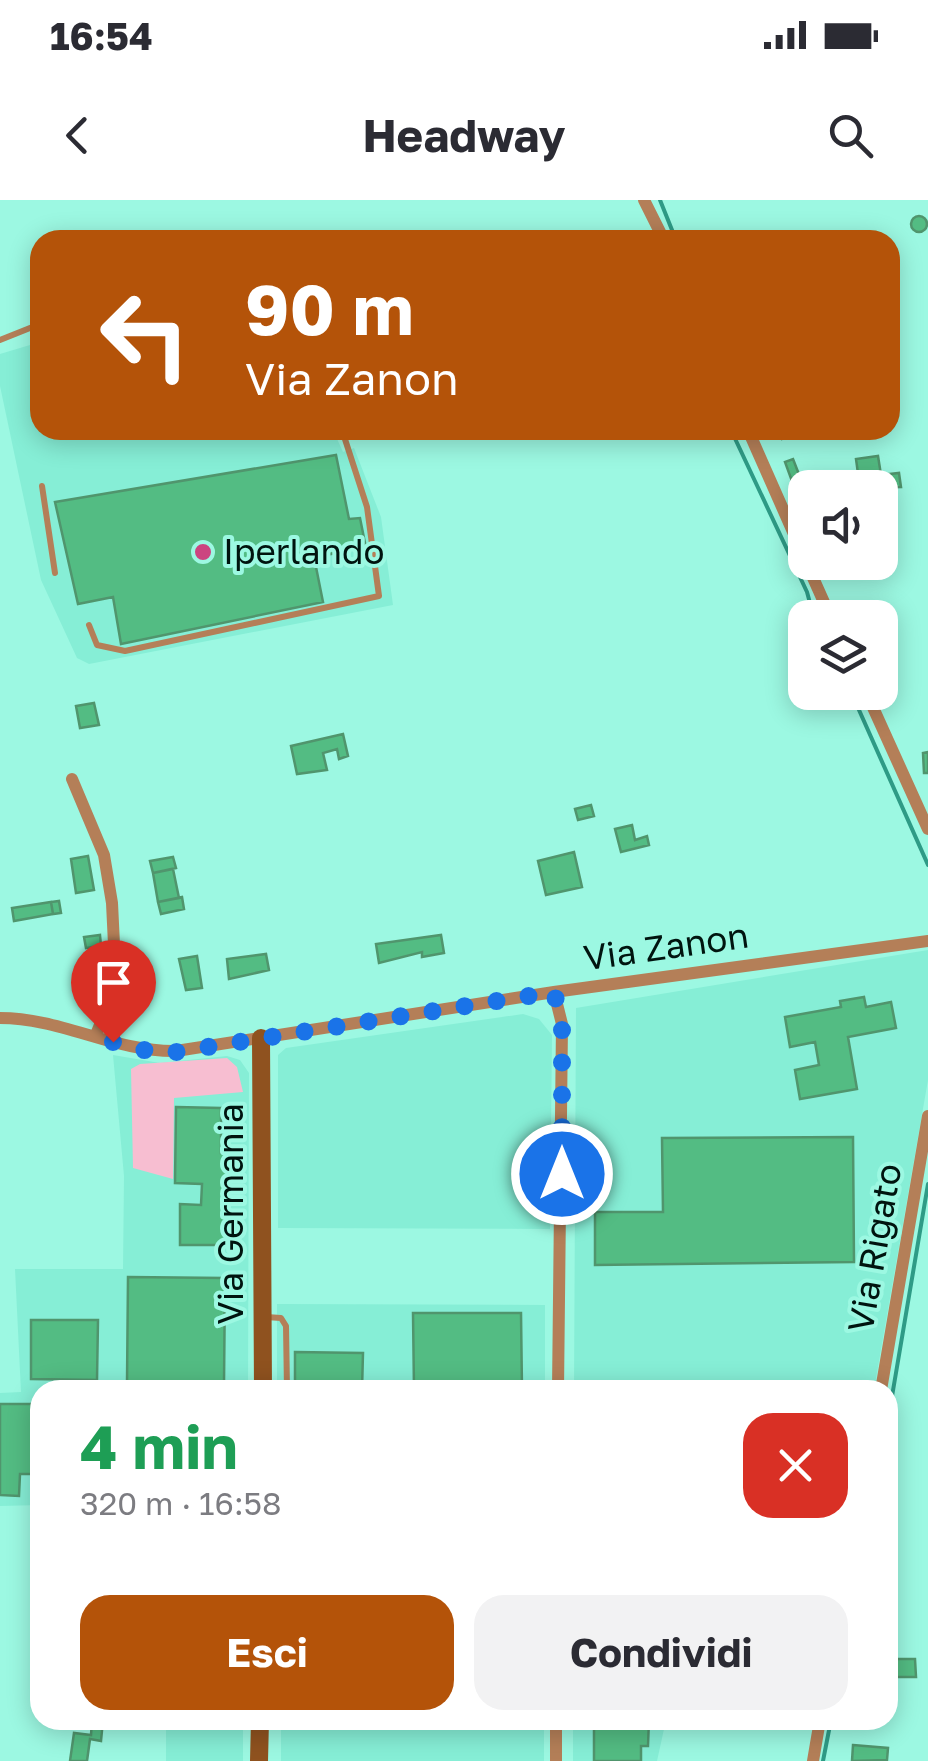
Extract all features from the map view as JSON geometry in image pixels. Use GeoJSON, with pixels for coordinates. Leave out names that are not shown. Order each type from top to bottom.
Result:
{"type":"FeatureCollection","features":[{"type":"Feature","properties":{"kind":"street"},"geometry":{"type":"LineString","coordinates":[[644,200],[659,230]]}},
{"type":"Feature","properties":{"kind":"street"},"geometry":{"type":"LineString","coordinates":[[752,440],[788,520]]}},
{"type":"Feature","properties":{"kind":"street"},"geometry":{"type":"LineString","coordinates":[[874,710],[928,828]]}},
{"type":"Feature","properties":{"kind":"street"},"geometry":{"type":"LineString","coordinates":[[72,779],[104,855],[112,903],[116,986],[94,1037]]}},
{"type":"Feature","properties":{"kind":"street","name":"Via Zanon"},"geometry":{"type":"LineString","coordinates":[[0,1018],[26,1018],[152,1052],[928,941]]}},
{"type":"Feature","properties":{"kind":"street"},"geometry":{"type":"LineString","coordinates":[[554,992],[562,1024],[558,1380]]}},
{"type":"Feature","properties":{"kind":"street","name":"Via Germania"},"geometry":{"type":"LineString","coordinates":[[262,1038],[263,1380]]}},
{"type":"Feature","properties":{"kind":"street","name":"Via Rigato"},"geometry":{"type":"LineString","coordinates":[[883,1380],[928,1116]]}},
{"type":"Feature","properties":{"kind":"street"},"geometry":{"type":"LineString","coordinates":[[259,1761],[260,1730]]}},
{"type":"Feature","properties":{"kind":"street"},"geometry":{"type":"LineString","coordinates":[[556,1730],[556,1761]]}},
{"type":"Feature","properties":{"kind":"street"},"geometry":{"type":"LineString","coordinates":[[814,1761],[819,1730]]}},
{"type":"Feature","properties":{"kind":"lane"},"geometry":{"type":"LineString","coordinates":[[0,340],[30,328]]}},
{"type":"Feature","properties":{"kind":"lane"},"geometry":{"type":"LineString","coordinates":[[89,625],[98,644],[124,650],[379,596],[367,507],[345,440]]}},
{"type":"Feature","properties":{"kind":"lane"},"geometry":{"type":"LineString","coordinates":[[42,486],[55,573]]}},
{"type":"Feature","properties":{"kind":"lane"},"geometry":{"type":"LineString","coordinates":[[263,1317],[280,1318],[286,1326],[287,1380]]}},
{"type":"Feature","properties":{"kind":"shaded area"},"geometry":{"type":"Polygon","coordinates":[[[30,345],[30,440],[338,440],[343,452],[354,448],[381,517],[393,605],[89,664],[77,658],[41,580],[0,386],[0,354],[30,345]]]}},
{"type":"Feature","properties":{"kind":"shaded area"},"geometry":{"type":"Polygon","coordinates":[[[928,950],[928,1080],[876,1380],[574,1380],[576,1008],[928,950]]]}},
{"type":"Feature","properties":{"kind":"shaded area"},"geometry":{"type":"Polygon","coordinates":[[[523,1014],[539,1019],[552,1035],[550,1229],[278,1228],[278,1055],[286,1048],[523,1014]]]}},
{"type":"Feature","properties":{"kind":"shaded area"},"geometry":{"type":"Polygon","coordinates":[[[113,1055],[160,1063],[227,1056],[240,1060],[249,1073],[248,1380],[30,1380],[30,1505],[0,1506],[0,1393],[21,1392],[15,1269],[123,1269],[124,1176],[113,1055]]]}},
{"type":"Feature","properties":{"kind":"shaded area"},"geometry":{"type":"Polygon","coordinates":[[[227,1058],[237,1067],[243,1092],[174,1098],[173,1179],[133,1168],[131,1069],[140,1064],[227,1058]]]}},
{"type":"Feature","properties":{"kind":"shaded area"},"geometry":{"type":"Polygon","coordinates":[[[277,1304],[545,1305],[545,1380],[277,1380],[277,1304]]]}},
{"type":"Feature","properties":{"kind":"shaded area"},"geometry":{"type":"Polygon","coordinates":[[[166,1730],[243,1730],[243,1761],[166,1761],[166,1730]]]}},
{"type":"Feature","properties":{"kind":"shaded area"},"geometry":{"type":"Polygon","coordinates":[[[281,1730],[544,1730],[544,1761],[281,1761],[281,1730]]]}},
{"type":"Feature","properties":{"kind":"shaded area"},"geometry":{"type":"Polygon","coordinates":[[[573,1730],[664,1730],[657,1761],[573,1761],[573,1730]]]}},
{"type":"Feature","properties":{"kind":"building"},"geometry":{"type":"Polygon","coordinates":[[[919,216],[927,224],[919,232],[911,224],[919,216]]]}},
{"type":"Feature","properties":{"kind":"building","name":"Iperlando"},"geometry":{"type":"Polygon","coordinates":[[[336,455],[349,519],[360,518],[366,548],[314,557],[323,602],[121,644],[113,597],[78,604],[55,502],[336,455]]]}},
{"type":"Feature","properties":{"kind":"building"},"geometry":{"type":"Polygon","coordinates":[[[878,456],[880,470],[858,470],[856,459],[878,456]]]}},
{"type":"Feature","properties":{"kind":"building"},"geometry":{"type":"Polygon","coordinates":[[[793,459],[797,470],[788,470],[785,462],[793,459]]]}},
{"type":"Feature","properties":{"kind":"building"},"geometry":{"type":"Polygon","coordinates":[[[94,703],[99,725],[80,728],[76,706],[94,703]]]}},
{"type":"Feature","properties":{"kind":"building"},"geometry":{"type":"Polygon","coordinates":[[[343,734],[348,756],[339,759],[337,749],[323,753],[327,770],[297,774],[291,746],[343,734]]]}},
{"type":"Feature","properties":{"kind":"building"},"geometry":{"type":"Polygon","coordinates":[[[928,752],[928,773],[924,773],[923,753],[928,752]]]}},
{"type":"Feature","properties":{"kind":"building"},"geometry":{"type":"Polygon","coordinates":[[[591,805],[594,816],[578,820],[575,809],[591,805]]]}},
{"type":"Feature","properties":{"kind":"building"},"geometry":{"type":"Polygon","coordinates":[[[632,825],[635,840],[647,836],[649,845],[621,852],[615,829],[632,825]]]}},
{"type":"Feature","properties":{"kind":"building"},"geometry":{"type":"Polygon","coordinates":[[[574,852],[582,887],[546,895],[538,861],[574,852]]]}},
{"type":"Feature","properties":{"kind":"building"},"geometry":{"type":"Polygon","coordinates":[[[88,856],[94,890],[76,893],[71,859],[88,856]]]}},
{"type":"Feature","properties":{"kind":"building"},"geometry":{"type":"Polygon","coordinates":[[[173,857],[176,868],[153,873],[150,861],[173,857]]]}},
{"type":"Feature","properties":{"kind":"building"},"geometry":{"type":"Polygon","coordinates":[[[173,869],[179,898],[158,902],[153,873],[173,869]]]}},
{"type":"Feature","properties":{"kind":"building"},"geometry":{"type":"Polygon","coordinates":[[[182,897],[184,909],[161,914],[158,902],[182,897]]]}},
{"type":"Feature","properties":{"kind":"building"},"geometry":{"type":"Polygon","coordinates":[[[59,901],[61,913],[53,914],[51,902],[59,901]]]}},
{"type":"Feature","properties":{"kind":"building"},"geometry":{"type":"Polygon","coordinates":[[[51,902],[53,914],[14,921],[12,908],[51,902]]]}},
{"type":"Feature","properties":{"kind":"building"},"geometry":{"type":"Polygon","coordinates":[[[100,935],[101,946],[86,948],[84,937],[100,935]]]}},
{"type":"Feature","properties":{"kind":"building"},"geometry":{"type":"Polygon","coordinates":[[[441,935],[444,953],[422,957],[422,952],[379,963],[376,944],[441,935]]]}},
{"type":"Feature","properties":{"kind":"building"},"geometry":{"type":"Polygon","coordinates":[[[101,946],[100,983],[87,984],[84,957],[93,956],[92,947],[101,946]]]}},
{"type":"Feature","properties":{"kind":"building"},"geometry":{"type":"Polygon","coordinates":[[[266,954],[269,970],[229,979],[227,959],[266,954]]]}},
{"type":"Feature","properties":{"kind":"building"},"geometry":{"type":"Polygon","coordinates":[[[197,956],[202,988],[186,990],[179,959],[197,956]]]}},
{"type":"Feature","properties":{"kind":"building"},"geometry":{"type":"Polygon","coordinates":[[[864,997],[866,1007],[891,1002],[896,1028],[848,1037],[857,1089],[800,1099],[795,1070],[819,1065],[815,1042],[790,1047],[785,1017],[841,1007],[840,1001],[864,997]]]}},
{"type":"Feature","properties":{"kind":"building"},"geometry":{"type":"Polygon","coordinates":[[[176,1107],[221,1108],[221,1153],[228,1153],[227,1245],[180,1245],[180,1204],[201,1205],[202,1184],[175,1183],[176,1107]]]}},
{"type":"Feature","properties":{"kind":"building"},"geometry":{"type":"Polygon","coordinates":[[[853,1137],[854,1262],[595,1265],[595,1212],[663,1212],[662,1138],[853,1137]]]}},
{"type":"Feature","properties":{"kind":"building"},"geometry":{"type":"Polygon","coordinates":[[[128,1277],[225,1278],[224,1380],[127,1380],[128,1277]]]}},
{"type":"Feature","properties":{"kind":"building"},"geometry":{"type":"Polygon","coordinates":[[[413,1313],[521,1313],[522,1380],[414,1380],[413,1313]]]}},
{"type":"Feature","properties":{"kind":"building"},"geometry":{"type":"Polygon","coordinates":[[[31,1320],[98,1320],[97,1380],[31,1379],[31,1320]]]}},
{"type":"Feature","properties":{"kind":"building"},"geometry":{"type":"Polygon","coordinates":[[[295,1352],[363,1353],[362,1380],[295,1380],[295,1352]]]}},
{"type":"Feature","properties":{"kind":"building"},"geometry":{"type":"Polygon","coordinates":[[[0,1404],[30,1404],[30,1474],[20,1474],[19,1496],[0,1495],[0,1404]]]}},
{"type":"Feature","properties":{"kind":"building"},"geometry":{"type":"Polygon","coordinates":[[[898,1659],[915,1659],[916,1677],[898,1677],[898,1659]]]}},
{"type":"Feature","properties":{"kind":"building"},"geometry":{"type":"Polygon","coordinates":[[[91,1730],[102,1730],[101,1741],[90,1739],[87,1761],[70,1761],[74,1733],[91,1735],[91,1730]]]}},
{"type":"Feature","properties":{"kind":"building"},"geometry":{"type":"Polygon","coordinates":[[[594,1730],[649,1730],[648,1746],[641,1746],[641,1761],[594,1761],[594,1730]]]}},
{"type":"Feature","properties":{"kind":"building"},"geometry":{"type":"Polygon","coordinates":[[[853,1745],[888,1748],[887,1760],[852,1761],[853,1745]]]}},
{"type":"Feature","properties":{"kind":"waterway"},"geometry":{"type":"LineString","coordinates":[[660,200],[672,230]]}},
{"type":"Feature","properties":{"kind":"waterway"},"geometry":{"type":"LineString","coordinates":[[736,440],[809,600]]}},
{"type":"Feature","properties":{"kind":"waterway"},"geometry":{"type":"LineString","coordinates":[[859,710],[928,865]]}},
{"type":"Feature","properties":{"kind":"waterway"},"geometry":{"type":"LineString","coordinates":[[895,1380],[928,1184]]}},
{"type":"Feature","properties":{"kind":"waterway"},"geometry":{"type":"LineString","coordinates":[[823,1761],[829,1730]]}},
{"type":"Feature","properties":{"kind":"place","name":"Iperlando"},"geometry":{"type":"Point","coordinates":[203,552]}},
{"type":"Feature","properties":{"kind":"route"},"geometry":{"type":"LineString","coordinates":[[113,1042],[152,1052],[176,1052],[554,992],[562,1024],[562,1174]]}}]}
